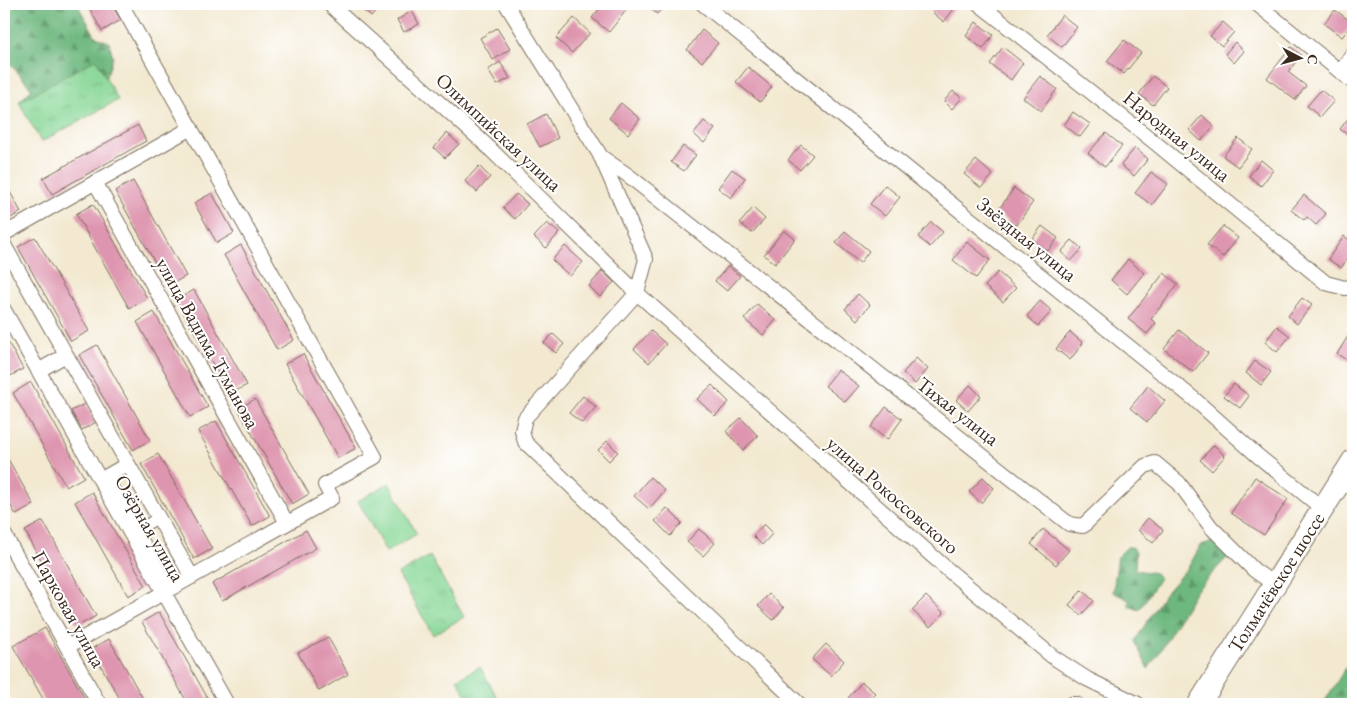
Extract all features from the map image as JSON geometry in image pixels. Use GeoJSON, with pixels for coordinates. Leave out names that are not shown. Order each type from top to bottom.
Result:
{"type":"FeatureCollection","features":[{"type":"Feature","properties":{"kind":"main road","name":"Толмачёвское шоссе"},"geometry":{"type":"LineString","coordinates":[[1199,704],[1353,461]]}},
{"type":"Feature","properties":{"kind":"street"},"geometry":{"type":"LineString","coordinates":[[67,647],[332,498],[325,485],[375,457],[121,4]]}},
{"type":"Feature","properties":{"kind":"street","name":"Олимпийская улица"},"geometry":{"type":"LineString","coordinates":[[329,4],[484,143],[637,293]]}},
{"type":"Feature","properties":{"kind":"street"},"geometry":{"type":"LineString","coordinates":[[506,4],[600,155],[646,259],[637,293],[524,418],[522,431],[525,442],[799,704]]}},
{"type":"Feature","properties":{"kind":"street","name":"Звёздная улица"},"geometry":{"type":"LineString","coordinates":[[703,4],[1194,399],[1258,456],[1323,509]]}},
{"type":"Feature","properties":{"kind":"street","name":"Народная улица"},"geometry":{"type":"LineString","coordinates":[[979,4],[1160,147],[1326,283],[1345,288],[1353,286]]}},
{"type":"Feature","properties":{"kind":"street"},"geometry":{"type":"LineString","coordinates":[[1257,4],[1353,82]]}},
{"type":"Feature","properties":{"kind":"street"},"geometry":{"type":"LineString","coordinates":[[1340,71],[1353,54]]}},
{"type":"Feature","properties":{"kind":"street"},"geometry":{"type":"LineString","coordinates":[[4,234],[191,128]]}},
{"type":"Feature","properties":{"kind":"street","name":"Тихая улица"},"geometry":{"type":"LineString","coordinates":[[600,155],[637,182],[1069,524],[1083,526],[1145,466],[1155,463],[1179,483],[1211,528],[1254,570],[1275,585]]}},
{"type":"Feature","properties":{"kind":"street","name":"улица Вадима Туманова"},"geometry":{"type":"LineString","coordinates":[[95,182],[287,523]]}},
{"type":"Feature","properties":{"kind":"street","name":"Озёрная улица"},"geometry":{"type":"LineString","coordinates":[[4,245],[192,577]]}},
{"type":"Feature","properties":{"kind":"street","name":"улица Рокоссовского"},"geometry":{"type":"LineString","coordinates":[[637,293],[940,563],[1053,657],[1087,679],[1138,704]]}},
{"type":"Feature","properties":{"kind":"street","name":"Озёрная улица"},"geometry":{"type":"LineString","coordinates":[[4,310],[104,478],[227,704]]}},
{"type":"Feature","properties":{"kind":"street"},"geometry":{"type":"LineString","coordinates":[[38,370],[66,355]]}},
{"type":"Feature","properties":{"kind":"street"},"geometry":{"type":"LineString","coordinates":[[104,478],[128,464]]}},
{"type":"Feature","properties":{"kind":"street"},"geometry":{"type":"LineString","coordinates":[[134,532],[158,518]]}},
{"type":"Feature","properties":{"kind":"street","name":"Парковая улица"},"geometry":{"type":"LineString","coordinates":[[4,534],[99,704]]}},
{"type":"Feature","properties":{"kind":"green space"},"geometry":{"type":"Polygon","coordinates":[[[4,4],[77,4],[96,37],[109,42],[113,57],[106,78],[75,89],[19,102],[32,89],[4,57],[4,4]]]}},
{"type":"Feature","properties":{"kind":"green space"},"geometry":{"type":"Polygon","coordinates":[[[96,59],[118,100],[41,142],[19,102],[96,59]]]}},
{"type":"Feature","properties":{"kind":"green space"},"geometry":{"type":"Polygon","coordinates":[[[389,483],[417,534],[386,552],[358,501],[389,483]]]}},
{"type":"Feature","properties":{"kind":"green space"},"geometry":{"type":"Polygon","coordinates":[[[1224,538],[1233,551],[1195,592],[1148,669],[1135,641],[1163,596],[1189,566],[1201,545],[1224,538]]]}},
{"type":"Feature","properties":{"kind":"green space"},"geometry":{"type":"Polygon","coordinates":[[[1127,547],[1132,547],[1136,552],[1135,570],[1155,573],[1160,578],[1139,610],[1129,606],[1129,600],[1113,592],[1118,556],[1127,547]]]}},
{"type":"Feature","properties":{"kind":"green space"},"geometry":{"type":"Polygon","coordinates":[[[430,556],[464,617],[433,635],[398,574],[430,556]]]}},
{"type":"Feature","properties":{"kind":"green space"},"geometry":{"type":"Polygon","coordinates":[[[1353,656],[1353,704],[1323,704],[1353,656]]]}},
{"type":"Feature","properties":{"kind":"green space"},"geometry":{"type":"Polygon","coordinates":[[[480,667],[501,704],[472,704],[457,679],[480,667]]]}},
{"type":"Feature","properties":{"kind":"building"},"geometry":{"type":"Polygon","coordinates":[[[87,4],[111,4],[121,20],[102,31],[87,4]]]}},
{"type":"Feature","properties":{"kind":"building"},"geometry":{"type":"Polygon","coordinates":[[[356,4],[382,4],[371,17],[356,4]]]}},
{"type":"Feature","properties":{"kind":"building"},"geometry":{"type":"Polygon","coordinates":[[[603,4],[631,4],[609,32],[592,18],[603,4]]]}},
{"type":"Feature","properties":{"kind":"building"},"geometry":{"type":"Polygon","coordinates":[[[645,4],[666,4],[657,14],[645,4]]]}},
{"type":"Feature","properties":{"kind":"building"},"geometry":{"type":"Polygon","coordinates":[[[938,4],[953,4],[956,6],[944,22],[932,12],[938,4]]]}},
{"type":"Feature","properties":{"kind":"building"},"geometry":{"type":"Polygon","coordinates":[[[1202,4],[1212,4],[1207,9],[1202,4]]]}},
{"type":"Feature","properties":{"kind":"building"},"geometry":{"type":"Polygon","coordinates":[[[1335,10],[1353,23],[1342,37],[1324,24],[1335,10]]]}},
{"type":"Feature","properties":{"kind":"building"},"geometry":{"type":"Polygon","coordinates":[[[412,11],[419,24],[404,32],[397,20],[412,11]]]}},
{"type":"Feature","properties":{"kind":"building"},"geometry":{"type":"Polygon","coordinates":[[[1062,15],[1077,27],[1062,47],[1047,35],[1062,15]]]}},
{"type":"Feature","properties":{"kind":"building"},"geometry":{"type":"Polygon","coordinates":[[[574,18],[590,33],[572,53],[556,38],[574,18]]]}},
{"type":"Feature","properties":{"kind":"building"},"geometry":{"type":"Polygon","coordinates":[[[976,22],[993,35],[983,49],[966,36],[976,22]]]}},
{"type":"Feature","properties":{"kind":"building"},"geometry":{"type":"Polygon","coordinates":[[[1223,22],[1234,32],[1222,46],[1210,36],[1223,22]]]}},
{"type":"Feature","properties":{"kind":"building"},"geometry":{"type":"Polygon","coordinates":[[[497,28],[510,49],[493,60],[480,38],[497,28]]]}},
{"type":"Feature","properties":{"kind":"building"},"geometry":{"type":"Polygon","coordinates":[[[702,30],[718,43],[702,62],[687,50],[702,30]]]}},
{"type":"Feature","properties":{"kind":"building"},"geometry":{"type":"Polygon","coordinates":[[[1124,40],[1141,53],[1124,74],[1107,61],[1124,40]]]}},
{"type":"Feature","properties":{"kind":"building"},"geometry":{"type":"Polygon","coordinates":[[[1235,42],[1244,51],[1234,63],[1225,54],[1235,42]]]}},
{"type":"Feature","properties":{"kind":"building"},"geometry":{"type":"Polygon","coordinates":[[[1003,47],[1023,63],[1011,80],[990,64],[1003,47]]]}},
{"type":"Feature","properties":{"kind":"building"},"geometry":{"type":"Polygon","coordinates":[[[1291,47],[1301,55],[1288,72],[1306,86],[1295,100],[1267,78],[1291,47]]]}},
{"type":"Feature","properties":{"kind":"building"},"geometry":{"type":"Polygon","coordinates":[[[500,62],[510,78],[497,85],[488,70],[500,62]]]}},
{"type":"Feature","properties":{"kind":"building"},"geometry":{"type":"Polygon","coordinates":[[[748,67],[772,87],[760,102],[736,82],[748,67]]]}},
{"type":"Feature","properties":{"kind":"building"},"geometry":{"type":"Polygon","coordinates":[[[1040,76],[1057,89],[1041,111],[1023,98],[1040,76]]]}},
{"type":"Feature","properties":{"kind":"building"},"geometry":{"type":"Polygon","coordinates":[[[1153,76],[1167,87],[1153,105],[1139,94],[1153,76]]]}},
{"type":"Feature","properties":{"kind":"building"},"geometry":{"type":"Polygon","coordinates":[[[1321,90],[1334,101],[1320,117],[1307,106],[1321,90]]]}},
{"type":"Feature","properties":{"kind":"building"},"geometry":{"type":"Polygon","coordinates":[[[953,91],[962,98],[952,109],[944,101],[953,91]]]}},
{"type":"Feature","properties":{"kind":"building"},"geometry":{"type":"Polygon","coordinates":[[[621,103],[640,119],[628,134],[609,118],[621,103]]]}},
{"type":"Feature","properties":{"kind":"building"},"geometry":{"type":"Polygon","coordinates":[[[1073,112],[1090,124],[1080,137],[1064,125],[1073,112]]]}},
{"type":"Feature","properties":{"kind":"building"},"geometry":{"type":"Polygon","coordinates":[[[1353,112],[1353,139],[1340,129],[1353,112]]]}},
{"type":"Feature","properties":{"kind":"building"},"geometry":{"type":"Polygon","coordinates":[[[546,114],[558,138],[540,147],[527,124],[546,114]]]}},
{"type":"Feature","properties":{"kind":"building"},"geometry":{"type":"Polygon","coordinates":[[[1202,115],[1214,126],[1201,141],[1189,130],[1202,115]]]}},
{"type":"Feature","properties":{"kind":"building"},"geometry":{"type":"Polygon","coordinates":[[[704,121],[715,129],[704,143],[694,134],[704,121]]]}},
{"type":"Feature","properties":{"kind":"building"},"geometry":{"type":"Polygon","coordinates":[[[138,125],[146,141],[52,194],[43,178],[138,125]]]}},
{"type":"Feature","properties":{"kind":"building"},"geometry":{"type":"Polygon","coordinates":[[[447,133],[459,144],[445,158],[434,148],[447,133]]]}},
{"type":"Feature","properties":{"kind":"building"},"geometry":{"type":"Polygon","coordinates":[[[1106,133],[1122,146],[1105,167],[1088,153],[1106,133]]]}},
{"type":"Feature","properties":{"kind":"building"},"geometry":{"type":"Polygon","coordinates":[[[1238,138],[1252,149],[1238,167],[1223,156],[1238,138]]]}},
{"type":"Feature","properties":{"kind":"building"},"geometry":{"type":"Polygon","coordinates":[[[801,145],[813,155],[800,170],[788,160],[801,145]]]}},
{"type":"Feature","properties":{"kind":"building"},"geometry":{"type":"Polygon","coordinates":[[[683,146],[696,155],[684,171],[671,162],[683,146]]]}},
{"type":"Feature","properties":{"kind":"building"},"geometry":{"type":"Polygon","coordinates":[[[1135,148],[1148,159],[1134,176],[1121,165],[1135,148]]]}},
{"type":"Feature","properties":{"kind":"building"},"geometry":{"type":"Polygon","coordinates":[[[976,160],[993,175],[981,188],[964,174],[976,160]]]}},
{"type":"Feature","properties":{"kind":"building"},"geometry":{"type":"Polygon","coordinates":[[[1261,160],[1273,170],[1261,186],[1249,176],[1261,160]]]}},
{"type":"Feature","properties":{"kind":"building"},"geometry":{"type":"Polygon","coordinates":[[[479,166],[490,177],[477,192],[465,181],[479,166]]]}},
{"type":"Feature","properties":{"kind":"building"},"geometry":{"type":"Polygon","coordinates":[[[732,169],[745,178],[731,198],[718,188],[732,169]]]}},
{"type":"Feature","properties":{"kind":"building"},"geometry":{"type":"Polygon","coordinates":[[[1151,172],[1168,184],[1152,205],[1135,193],[1151,172]]]}},
{"type":"Feature","properties":{"kind":"building"},"geometry":{"type":"Polygon","coordinates":[[[4,181],[21,212],[4,222],[4,181]]]}},
{"type":"Feature","properties":{"kind":"building"},"geometry":{"type":"Polygon","coordinates":[[[133,181],[186,276],[168,286],[115,191],[133,181]]]}},
{"type":"Feature","properties":{"kind":"building"},"geometry":{"type":"Polygon","coordinates":[[[885,185],[900,197],[885,216],[870,204],[885,185]]]}},
{"type":"Feature","properties":{"kind":"building"},"geometry":{"type":"Polygon","coordinates":[[[1014,188],[1033,202],[1016,226],[997,212],[1014,188]]]}},
{"type":"Feature","properties":{"kind":"building"},"geometry":{"type":"Polygon","coordinates":[[[212,193],[234,233],[217,243],[194,203],[212,193]]]}},
{"type":"Feature","properties":{"kind":"building"},"geometry":{"type":"Polygon","coordinates":[[[516,194],[528,204],[515,219],[503,208],[516,194]]]}},
{"type":"Feature","properties":{"kind":"building"},"geometry":{"type":"Polygon","coordinates":[[[1304,195],[1326,214],[1316,225],[1307,217],[1304,220],[1291,210],[1304,195]]]}},
{"type":"Feature","properties":{"kind":"building"},"geometry":{"type":"Polygon","coordinates":[[[93,204],[147,298],[129,308],[76,214],[93,204]]]}},
{"type":"Feature","properties":{"kind":"building"},"geometry":{"type":"Polygon","coordinates":[[[753,208],[765,219],[752,233],[740,223],[753,208]]]}},
{"type":"Feature","properties":{"kind":"building"},"geometry":{"type":"Polygon","coordinates":[[[931,222],[943,232],[930,247],[918,237],[931,222]]]}},
{"type":"Feature","properties":{"kind":"building"},"geometry":{"type":"Polygon","coordinates":[[[547,223],[559,233],[546,248],[534,237],[547,223]]]}},
{"type":"Feature","properties":{"kind":"building"},"geometry":{"type":"Polygon","coordinates":[[[1042,226],[1058,238],[1048,251],[1032,239],[1042,226]]]}},
{"type":"Feature","properties":{"kind":"building"},"geometry":{"type":"Polygon","coordinates":[[[1223,226],[1238,238],[1223,257],[1207,245],[1223,226]]]}},
{"type":"Feature","properties":{"kind":"building"},"geometry":{"type":"Polygon","coordinates":[[[784,230],[795,239],[775,264],[764,255],[784,230]]]}},
{"type":"Feature","properties":{"kind":"building"},"geometry":{"type":"Polygon","coordinates":[[[845,231],[869,251],[860,263],[836,243],[845,231]]]}},
{"type":"Feature","properties":{"kind":"building"},"geometry":{"type":"Polygon","coordinates":[[[1344,236],[1353,243],[1353,251],[1341,268],[1328,259],[1344,236]]]}},
{"type":"Feature","properties":{"kind":"building"},"geometry":{"type":"Polygon","coordinates":[[[35,237],[89,331],[71,341],[18,247],[35,237]]]}},
{"type":"Feature","properties":{"kind":"building"},"geometry":{"type":"Polygon","coordinates":[[[1072,240],[1082,249],[1071,261],[1061,252],[1072,240]]]}},
{"type":"Feature","properties":{"kind":"building"},"geometry":{"type":"Polygon","coordinates":[[[967,242],[990,260],[976,278],[953,260],[967,242]]]}},
{"type":"Feature","properties":{"kind":"building"},"geometry":{"type":"Polygon","coordinates":[[[241,245],[294,340],[277,350],[224,255],[241,245]]]}},
{"type":"Feature","properties":{"kind":"building"},"geometry":{"type":"Polygon","coordinates":[[[565,246],[583,262],[570,276],[552,260],[565,246]]]}},
{"type":"Feature","properties":{"kind":"building"},"geometry":{"type":"Polygon","coordinates":[[[1128,259],[1144,273],[1127,294],[1111,280],[1128,259]]]}},
{"type":"Feature","properties":{"kind":"building"},"geometry":{"type":"Polygon","coordinates":[[[728,266],[740,276],[727,291],[715,281],[728,266]]]}},
{"type":"Feature","properties":{"kind":"building"},"geometry":{"type":"Polygon","coordinates":[[[602,271],[614,282],[600,297],[589,286],[602,271]]]}},
{"type":"Feature","properties":{"kind":"building"},"geometry":{"type":"Polygon","coordinates":[[[998,272],[1016,288],[1003,302],[985,286],[998,272]]]}},
{"type":"Feature","properties":{"kind":"building"},"geometry":{"type":"Polygon","coordinates":[[[1164,273],[1178,284],[1151,319],[1156,323],[1147,334],[1128,319],[1164,273]]]}},
{"type":"Feature","properties":{"kind":"building"},"geometry":{"type":"Polygon","coordinates":[[[194,290],[247,385],[230,394],[176,300],[194,290]]]}},
{"type":"Feature","properties":{"kind":"building"},"geometry":{"type":"Polygon","coordinates":[[[858,294],[870,305],[857,320],[845,309],[858,294]]]}},
{"type":"Feature","properties":{"kind":"building"},"geometry":{"type":"Polygon","coordinates":[[[1302,298],[1312,305],[1297,324],[1288,316],[1302,298]]]}},
{"type":"Feature","properties":{"kind":"building"},"geometry":{"type":"Polygon","coordinates":[[[1040,301],[1052,311],[1038,326],[1027,316],[1040,301]]]}},
{"type":"Feature","properties":{"kind":"building"},"geometry":{"type":"Polygon","coordinates":[[[757,304],[776,320],[763,335],[744,319],[757,304]]]}},
{"type":"Feature","properties":{"kind":"building"},"geometry":{"type":"Polygon","coordinates":[[[154,312],[208,407],[190,417],[137,322],[154,312]]]}},
{"type":"Feature","properties":{"kind":"building"},"geometry":{"type":"Polygon","coordinates":[[[1277,326],[1290,336],[1277,352],[1265,342],[1277,326]]]}},
{"type":"Feature","properties":{"kind":"building"},"geometry":{"type":"Polygon","coordinates":[[[1353,328],[1353,364],[1337,354],[1353,328]]]}},
{"type":"Feature","properties":{"kind":"building"},"geometry":{"type":"Polygon","coordinates":[[[1179,330],[1208,353],[1193,372],[1164,349],[1179,330]]]}},
{"type":"Feature","properties":{"kind":"building"},"geometry":{"type":"Polygon","coordinates":[[[651,331],[666,344],[649,363],[634,349],[651,331]]]}},
{"type":"Feature","properties":{"kind":"building"},"geometry":{"type":"Polygon","coordinates":[[[1070,332],[1083,343],[1070,360],[1056,349],[1070,332]]]}},
{"type":"Feature","properties":{"kind":"building"},"geometry":{"type":"Polygon","coordinates":[[[553,334],[564,344],[556,353],[544,343],[553,334]]]}},
{"type":"Feature","properties":{"kind":"building"},"geometry":{"type":"Polygon","coordinates":[[[4,335],[23,369],[5,379],[4,376],[4,335]]]}},
{"type":"Feature","properties":{"kind":"building"},"geometry":{"type":"Polygon","coordinates":[[[97,345],[150,440],[133,450],[79,355],[97,345]]]}},
{"type":"Feature","properties":{"kind":"building"},"geometry":{"type":"Polygon","coordinates":[[[303,354],[356,448],[338,458],[285,364],[303,354]]]}},
{"type":"Feature","properties":{"kind":"building"},"geometry":{"type":"Polygon","coordinates":[[[916,358],[928,369],[915,384],[903,373],[916,358]]]}},
{"type":"Feature","properties":{"kind":"building"},"geometry":{"type":"Polygon","coordinates":[[[1255,361],[1271,372],[1261,385],[1246,373],[1255,361]]]}},
{"type":"Feature","properties":{"kind":"building"},"geometry":{"type":"Polygon","coordinates":[[[838,370],[859,386],[845,402],[825,386],[838,370]]]}},
{"type":"Feature","properties":{"kind":"building"},"geometry":{"type":"Polygon","coordinates":[[[31,382],[84,477],[66,487],[13,393],[31,382]]]}},
{"type":"Feature","properties":{"kind":"building"},"geometry":{"type":"Polygon","coordinates":[[[1234,384],[1249,396],[1240,408],[1224,396],[1234,384]]]}},
{"type":"Feature","properties":{"kind":"building"},"geometry":{"type":"Polygon","coordinates":[[[712,385],[729,402],[715,416],[697,399],[712,385]]]}},
{"type":"Feature","properties":{"kind":"building"},"geometry":{"type":"Polygon","coordinates":[[[970,385],[981,396],[968,411],[956,400],[970,385]]]}},
{"type":"Feature","properties":{"kind":"building"},"geometry":{"type":"Polygon","coordinates":[[[1148,386],[1165,401],[1147,422],[1130,408],[1148,386]]]}},
{"type":"Feature","properties":{"kind":"building"},"geometry":{"type":"Polygon","coordinates":[[[583,396],[596,407],[582,423],[569,413],[583,396]]]}},
{"type":"Feature","properties":{"kind":"building"},"geometry":{"type":"Polygon","coordinates":[[[255,399],[309,494],[292,504],[238,409],[255,399]]]}},
{"type":"Feature","properties":{"kind":"building"},"geometry":{"type":"Polygon","coordinates":[[[86,403],[96,422],[82,430],[71,411],[86,403]]]}},
{"type":"Feature","properties":{"kind":"building"},"geometry":{"type":"Polygon","coordinates":[[[886,407],[902,419],[887,440],[871,427],[886,407]]]}},
{"type":"Feature","properties":{"kind":"building"},"geometry":{"type":"Polygon","coordinates":[[[741,418],[758,436],[743,450],[726,431],[741,418]]]}},
{"type":"Feature","properties":{"kind":"building"},"geometry":{"type":"Polygon","coordinates":[[[216,421],[270,516],[252,526],[198,431],[216,421]]]}},
{"type":"Feature","properties":{"kind":"building"},"geometry":{"type":"Polygon","coordinates":[[[607,441],[618,452],[609,461],[598,450],[607,441]]]}},
{"type":"Feature","properties":{"kind":"building"},"geometry":{"type":"Polygon","coordinates":[[[1214,445],[1225,456],[1212,471],[1200,460],[1214,445]]]}},
{"type":"Feature","properties":{"kind":"building"},"geometry":{"type":"Polygon","coordinates":[[[4,452],[34,505],[16,515],[4,493],[4,452]]]}},
{"type":"Feature","properties":{"kind":"building"},"geometry":{"type":"Polygon","coordinates":[[[158,454],[212,549],[194,559],[141,464],[158,454]]]}},
{"type":"Feature","properties":{"kind":"building"},"geometry":{"type":"Polygon","coordinates":[[[650,477],[665,490],[649,509],[634,496],[650,477]]]}},
{"type":"Feature","properties":{"kind":"building"},"geometry":{"type":"Polygon","coordinates":[[[983,477],[994,488],[981,503],[969,492],[983,477]]]}},
{"type":"Feature","properties":{"kind":"building"},"geometry":{"type":"Polygon","coordinates":[[[1255,477],[1288,499],[1264,535],[1231,513],[1255,477]]]}},
{"type":"Feature","properties":{"kind":"building"},"geometry":{"type":"Polygon","coordinates":[[[92,492],[146,586],[128,596],[75,502],[92,492]]]}},
{"type":"Feature","properties":{"kind":"building"},"geometry":{"type":"Polygon","coordinates":[[[667,508],[682,523],[670,536],[655,521],[667,508]]]}},
{"type":"Feature","properties":{"kind":"building"},"geometry":{"type":"Polygon","coordinates":[[[1148,518],[1163,530],[1153,543],[1138,530],[1148,518]]]}},
{"type":"Feature","properties":{"kind":"building"},"geometry":{"type":"Polygon","coordinates":[[[43,521],[96,616],[78,626],[25,531],[43,521]]]}},
{"type":"Feature","properties":{"kind":"building"},"geometry":{"type":"Polygon","coordinates":[[[764,524],[773,533],[762,545],[753,536],[764,524]]]}},
{"type":"Feature","properties":{"kind":"building"},"geometry":{"type":"Polygon","coordinates":[[[699,529],[715,543],[703,556],[687,542],[699,529]]]}},
{"type":"Feature","properties":{"kind":"building"},"geometry":{"type":"Polygon","coordinates":[[[1043,529],[1069,550],[1056,565],[1031,544],[1043,529]]]}},
{"type":"Feature","properties":{"kind":"building"},"geometry":{"type":"Polygon","coordinates":[[[306,530],[316,548],[222,601],[212,584],[306,530]]]}},
{"type":"Feature","properties":{"kind":"building"},"geometry":{"type":"Polygon","coordinates":[[[1082,590],[1094,601],[1081,615],[1069,605],[1082,590]]]}},
{"type":"Feature","properties":{"kind":"building"},"geometry":{"type":"Polygon","coordinates":[[[769,594],[784,608],[773,620],[758,606],[769,594]]]}},
{"type":"Feature","properties":{"kind":"building"},"geometry":{"type":"Polygon","coordinates":[[[926,596],[944,613],[930,627],[912,610],[926,596]]]}},
{"type":"Feature","properties":{"kind":"building"},"geometry":{"type":"Polygon","coordinates":[[[159,612],[211,704],[188,704],[142,622],[159,612]]]}},
{"type":"Feature","properties":{"kind":"building"},"geometry":{"type":"Polygon","coordinates":[[[45,628],[88,704],[46,704],[13,646],[45,628]]]}},
{"type":"Feature","properties":{"kind":"building"},"geometry":{"type":"Polygon","coordinates":[[[328,637],[348,674],[319,691],[298,653],[328,637]]]}},
{"type":"Feature","properties":{"kind":"building"},"geometry":{"type":"Polygon","coordinates":[[[109,639],[146,704],[123,704],[91,649],[109,639]]]}},
{"type":"Feature","properties":{"kind":"building"},"geometry":{"type":"Polygon","coordinates":[[[826,644],[844,661],[831,676],[812,659],[826,644]]]}},
{"type":"Feature","properties":{"kind":"building"},"geometry":{"type":"Polygon","coordinates":[[[862,682],[875,693],[865,704],[855,704],[848,698],[862,682]]]}}]}
